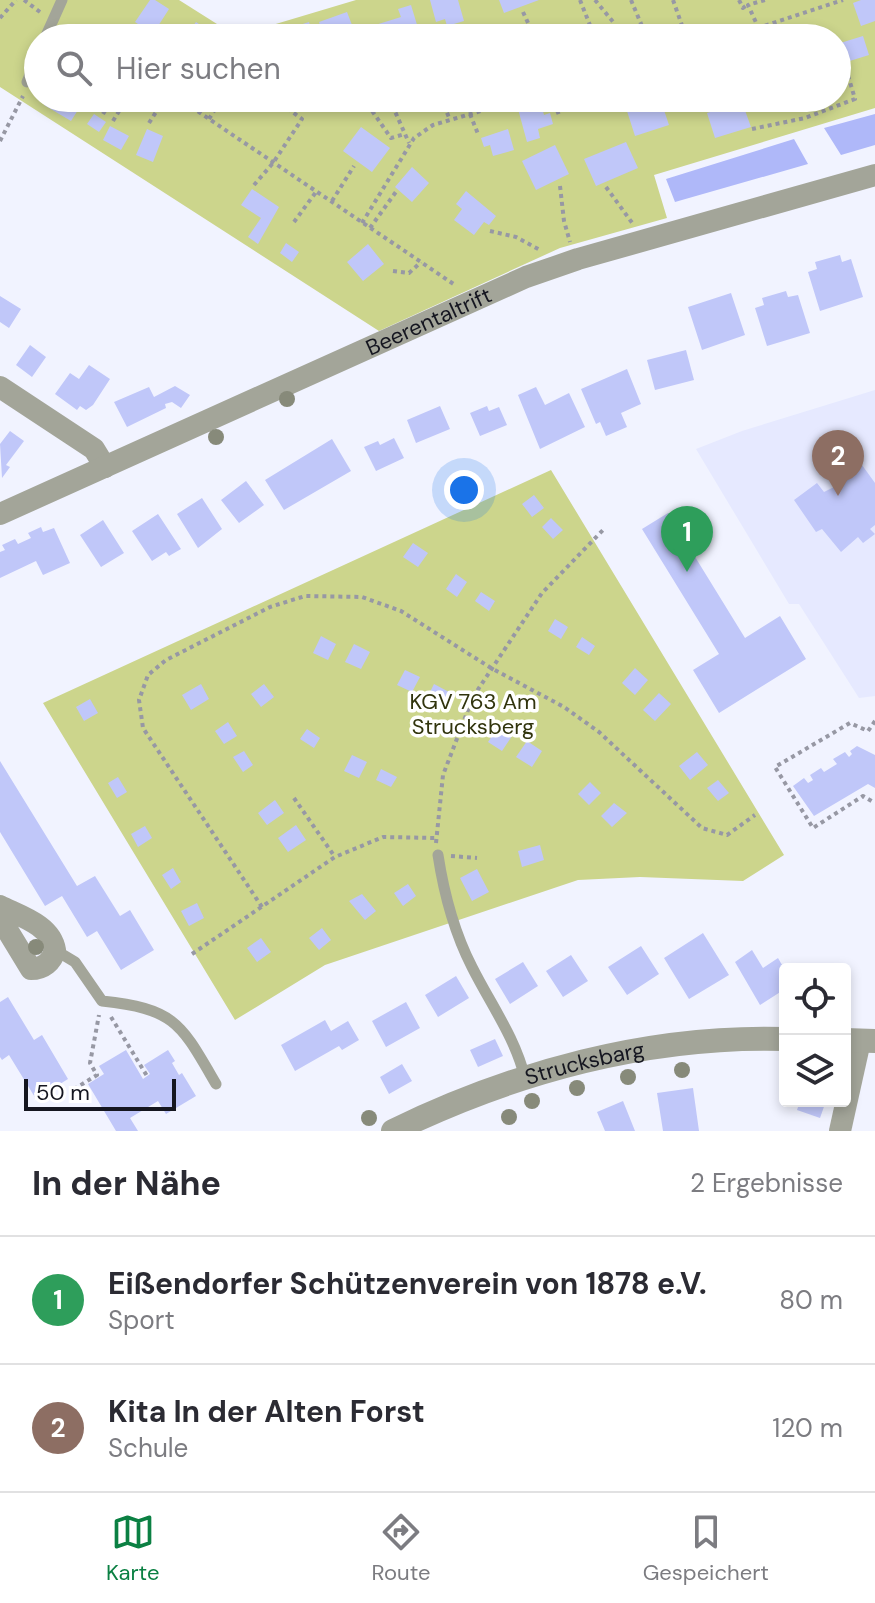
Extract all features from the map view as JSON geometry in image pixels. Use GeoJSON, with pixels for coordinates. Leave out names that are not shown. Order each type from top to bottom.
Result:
{"type":"FeatureCollection","features":[{"type":"Feature","properties":{"kind":"street","name":"Beerentaltrift"},"geometry":{"type":"LineString","coordinates":[[0,514],[554,266],[875,175]]}},
{"type":"Feature","properties":{"kind":"street"},"geometry":{"type":"LineString","coordinates":[[0,387],[94,449],[105,467]]}},
{"type":"Feature","properties":{"kind":"street"},"geometry":{"type":"LineString","coordinates":[[0,906],[41,928],[53,940],[55,950],[46,965],[31,969],[0,918]]}},
{"type":"Feature","properties":{"kind":"street","name":"Strucksbarg"},"geometry":{"type":"LineString","coordinates":[[393,1131],[429,1113],[525,1078],[601,1057],[665,1045],[723,1039],[779,1039]]}},
{"type":"Feature","properties":{"kind":"street"},"geometry":{"type":"LineString","coordinates":[[840,1131],[860,1041]]}},
{"type":"Feature","properties":{"kind":"lane"},"geometry":{"type":"LineString","coordinates":[[51,24],[62,0]]}},
{"type":"Feature","properties":{"kind":"lane"},"geometry":{"type":"LineString","coordinates":[[438,855],[446,902],[471,966],[519,1051],[525,1078]]}},
{"type":"Feature","properties":{"kind":"lane"},"geometry":{"type":"LineString","coordinates":[[55,950],[75,962],[102,1001],[146,1008],[177,1025],[185,1032],[216,1084]]}},
{"type":"Feature","properties":{"kind":"path"},"geometry":{"type":"LineString","coordinates":[[0,18],[16,0]]}},
{"type":"Feature","properties":{"kind":"path"},"geometry":{"type":"LineString","coordinates":[[580,0],[589,24]]}},
{"type":"Feature","properties":{"kind":"path"},"geometry":{"type":"LineString","coordinates":[[595,0],[614,24]]}},
{"type":"Feature","properties":{"kind":"path"},"geometry":{"type":"LineString","coordinates":[[631,0],[641,24]]}},
{"type":"Feature","properties":{"kind":"path"},"geometry":{"type":"LineString","coordinates":[[673,0],[682,24]]}},
{"type":"Feature","properties":{"kind":"path"},"geometry":{"type":"LineString","coordinates":[[739,0],[743,8],[765,0]]}},
{"type":"Feature","properties":{"kind":"path"},"geometry":{"type":"LineString","coordinates":[[819,0],[822,7]]}},
{"type":"Feature","properties":{"kind":"path"},"geometry":{"type":"LineString","coordinates":[[773,24],[843,0]]}},
{"type":"Feature","properties":{"kind":"path"},"geometry":{"type":"LineString","coordinates":[[748,5],[757,24]]}},
{"type":"Feature","properties":{"kind":"path"},"geometry":{"type":"LineString","coordinates":[[523,12],[529,24]]}},
{"type":"Feature","properties":{"kind":"path"},"geometry":{"type":"LineString","coordinates":[[0,141],[24,91]]}},
{"type":"Feature","properties":{"kind":"path"},"geometry":{"type":"LineString","coordinates":[[113,121],[118,112]]}},
{"type":"Feature","properties":{"kind":"path"},"geometry":{"type":"LineString","coordinates":[[149,123],[156,112]]}},
{"type":"Feature","properties":{"kind":"path"},"geometry":{"type":"LineString","coordinates":[[199,112],[463,290],[469,302]]}},
{"type":"Feature","properties":{"kind":"path"},"geometry":{"type":"LineString","coordinates":[[209,119],[213,112]]}},
{"type":"Feature","properties":{"kind":"path"},"geometry":{"type":"LineString","coordinates":[[254,185],[273,163],[302,119],[292,112]]}},
{"type":"Feature","properties":{"kind":"path"},"geometry":{"type":"LineString","coordinates":[[373,112],[391,138],[405,134]]}},
{"type":"Feature","properties":{"kind":"path"},"geometry":{"type":"LineString","coordinates":[[395,112],[410,144]]}},
{"type":"Feature","properties":{"kind":"path"},"geometry":{"type":"LineString","coordinates":[[447,112],[450,120]]}},
{"type":"Feature","properties":{"kind":"path"},"geometry":{"type":"LineString","coordinates":[[362,223],[414,138],[433,125],[476,112]]}},
{"type":"Feature","properties":{"kind":"path"},"geometry":{"type":"LineString","coordinates":[[752,129],[821,112]]}},
{"type":"Feature","properties":{"kind":"path"},"geometry":{"type":"LineString","coordinates":[[470,114],[478,134]]}},
{"type":"Feature","properties":{"kind":"path"},"geometry":{"type":"LineString","coordinates":[[331,202],[354,166]]}},
{"type":"Feature","properties":{"kind":"path"},"geometry":{"type":"LineString","coordinates":[[560,186],[564,221],[578,259]]}},
{"type":"Feature","properties":{"kind":"path"},"geometry":{"type":"LineString","coordinates":[[606,187],[633,224],[640,241]]}},
{"type":"Feature","properties":{"kind":"path"},"geometry":{"type":"LineString","coordinates":[[370,228],[398,189]]}},
{"type":"Feature","properties":{"kind":"path"},"geometry":{"type":"LineString","coordinates":[[294,222],[316,191]]}},
{"type":"Feature","properties":{"kind":"path"},"geometry":{"type":"LineString","coordinates":[[490,231],[516,237],[540,250],[554,266]]}},
{"type":"Feature","properties":{"kind":"path"},"geometry":{"type":"LineString","coordinates":[[393,271],[409,273],[421,262]]}},
{"type":"Feature","properties":{"kind":"path"},"geometry":{"type":"LineString","coordinates":[[477,858],[438,855],[436,838],[443,775],[473,697],[491,668],[542,593],[603,530]]}},
{"type":"Feature","properties":{"kind":"path"},"geometry":{"type":"LineString","coordinates":[[262,907],[143,728],[139,700],[148,675],[166,660],[270,607],[305,596],[362,597],[401,611],[491,668],[564,707],[599,732],[702,828],[727,835],[755,815]]}},
{"type":"Feature","properties":{"kind":"path"},"geometry":{"type":"LineString","coordinates":[[875,721],[868,731],[850,723],[775,767],[813,828],[863,796],[875,803]]}},
{"type":"Feature","properties":{"kind":"path"},"geometry":{"type":"LineString","coordinates":[[294,798],[335,857]]}},
{"type":"Feature","properties":{"kind":"path"},"geometry":{"type":"LineString","coordinates":[[192,954],[335,857],[383,837],[436,838]]}},
{"type":"Feature","properties":{"kind":"path"},"geometry":{"type":"LineString","coordinates":[[102,1001],[147,1076]]}},
{"type":"Feature","properties":{"kind":"path"},"geometry":{"type":"LineString","coordinates":[[82,1094],[75,1095],[71,1091],[97,1075],[90,1063],[102,1001]]}},
{"type":"Feature","properties":{"kind":"shaded area"},"geometry":{"type":"Polygon","coordinates":[[[875,390],[875,696],[859,698],[799,604],[789,604],[696,449],[742,431],[875,390]]]}},
{"type":"Feature","properties":{"kind":"green space"},"geometry":{"type":"Polygon","coordinates":[[[0,0],[179,0],[217,24],[24,24],[24,102],[0,87],[0,0]]]}},
{"type":"Feature","properties":{"kind":"green space"},"geometry":{"type":"Polygon","coordinates":[[[356,0],[875,0],[875,108],[654,175],[667,218],[560,248],[379,331],[39,112],[851,112],[851,24],[276,24],[356,0]]]}},
{"type":"Feature","properties":{"kind":"green space","name":"KGV 763 Am Strucksberg"},"geometry":{"type":"Polygon","coordinates":[[[551,470],[784,855],[743,881],[640,877],[578,880],[325,965],[235,1020],[43,703],[551,470]]]}},
{"type":"Feature","properties":{"kind":"water"},"geometry":{"type":"Polygon","coordinates":[[[875,114],[875,145],[841,155],[824,128],[875,114]]]}},
{"type":"Feature","properties":{"kind":"water"},"geometry":{"type":"Polygon","coordinates":[[[794,139],[808,164],[675,202],[666,179],[794,139]]]}},
{"type":"Feature","properties":{"kind":"building"},"geometry":{"type":"Polygon","coordinates":[[[150,0],[169,9],[159,24],[135,22],[150,0]]]}},
{"type":"Feature","properties":{"kind":"building"},"geometry":{"type":"Polygon","coordinates":[[[430,0],[458,0],[464,21],[446,24],[445,19],[436,22],[430,0]]]}},
{"type":"Feature","properties":{"kind":"building"},"geometry":{"type":"Polygon","coordinates":[[[499,0],[539,0],[504,13],[499,0]]]}},
{"type":"Feature","properties":{"kind":"building"},"geometry":{"type":"Polygon","coordinates":[[[875,0],[875,21],[861,26],[853,3],[875,0]]]}},
{"type":"Feature","properties":{"kind":"building"},"geometry":{"type":"Polygon","coordinates":[[[411,5],[417,24],[378,24],[401,17],[398,9],[411,5]]]}},
{"type":"Feature","properties":{"kind":"building"},"geometry":{"type":"Polygon","coordinates":[[[347,12],[352,24],[320,24],[347,12]]]}},
{"type":"Feature","properties":{"kind":"building"},"geometry":{"type":"Polygon","coordinates":[[[863,36],[869,55],[851,61],[851,40],[863,36]]]}},
{"type":"Feature","properties":{"kind":"building"},"geometry":{"type":"Polygon","coordinates":[[[56,112],[77,112],[71,121],[56,112]]]}},
{"type":"Feature","properties":{"kind":"building"},"geometry":{"type":"Polygon","coordinates":[[[519,112],[550,113],[553,124],[538,129],[540,138],[527,142],[519,112]]]}},
{"type":"Feature","properties":{"kind":"building"},"geometry":{"type":"Polygon","coordinates":[[[627,112],[665,112],[669,125],[635,136],[627,112]]]}},
{"type":"Feature","properties":{"kind":"building"},"geometry":{"type":"Polygon","coordinates":[[[746,112],[751,127],[715,138],[707,113],[746,112]]]}},
{"type":"Feature","properties":{"kind":"building"},"geometry":{"type":"Polygon","coordinates":[[[94,114],[106,122],[99,132],[87,124],[94,114]]]}},
{"type":"Feature","properties":{"kind":"building"},"geometry":{"type":"Polygon","coordinates":[[[110,126],[129,136],[121,150],[103,140],[110,126]]]}},
{"type":"Feature","properties":{"kind":"building"},"geometry":{"type":"Polygon","coordinates":[[[361,127],[390,148],[372,172],[343,151],[361,127]]]}},
{"type":"Feature","properties":{"kind":"building"},"geometry":{"type":"Polygon","coordinates":[[[147,129],[163,136],[153,162],[136,155],[147,129]]]}},
{"type":"Feature","properties":{"kind":"building"},"geometry":{"type":"Polygon","coordinates":[[[508,129],[514,150],[493,156],[490,145],[484,147],[481,138],[508,129]]]}},
{"type":"Feature","properties":{"kind":"building"},"geometry":{"type":"Polygon","coordinates":[[[626,142],[638,168],[596,186],[584,159],[626,142]]]}},
{"type":"Feature","properties":{"kind":"building"},"geometry":{"type":"Polygon","coordinates":[[[555,145],[569,174],[536,190],[522,161],[555,145]]]}},
{"type":"Feature","properties":{"kind":"building"},"geometry":{"type":"Polygon","coordinates":[[[412,167],[429,183],[412,202],[395,187],[412,167]]]}},
{"type":"Feature","properties":{"kind":"building"},"geometry":{"type":"Polygon","coordinates":[[[252,189],[279,207],[258,244],[248,237],[261,218],[241,205],[252,189]]]}},
{"type":"Feature","properties":{"kind":"building"},"geometry":{"type":"Polygon","coordinates":[[[466,191],[496,216],[489,225],[484,222],[474,235],[454,220],[462,209],[456,204],[466,191]]]}},
{"type":"Feature","properties":{"kind":"building"},"geometry":{"type":"Polygon","coordinates":[[[286,243],[299,252],[292,262],[280,253],[286,243]]]}},
{"type":"Feature","properties":{"kind":"building"},"geometry":{"type":"Polygon","coordinates":[[[368,244],[384,264],[363,281],[347,262],[368,244]]]}},
{"type":"Feature","properties":{"kind":"building"},"geometry":{"type":"Polygon","coordinates":[[[840,255],[842,262],[851,259],[863,297],[820,311],[808,272],[817,269],[815,262],[840,255]]]}},
{"type":"Feature","properties":{"kind":"building"},"geometry":{"type":"Polygon","coordinates":[[[786,291],[788,297],[798,295],[810,333],[767,346],[755,308],[764,305],[762,298],[786,291]]]}},
{"type":"Feature","properties":{"kind":"building"},"geometry":{"type":"Polygon","coordinates":[[[731,293],[745,335],[702,350],[688,307],[731,293]]]}},
{"type":"Feature","properties":{"kind":"building"},"geometry":{"type":"Polygon","coordinates":[[[0,296],[21,309],[9,328],[0,322],[0,296]]]}},
{"type":"Feature","properties":{"kind":"building"},"geometry":{"type":"Polygon","coordinates":[[[30,345],[46,357],[32,377],[16,365],[30,345]]]}},
{"type":"Feature","properties":{"kind":"building"},"geometry":{"type":"Polygon","coordinates":[[[686,350],[694,380],[655,390],[647,360],[686,350]]]}},
{"type":"Feature","properties":{"kind":"building"},"geometry":{"type":"Polygon","coordinates":[[[89,365],[110,379],[93,405],[86,410],[80,406],[77,410],[55,394],[70,373],[79,379],[89,365]]]}},
{"type":"Feature","properties":{"kind":"building"},"geometry":{"type":"Polygon","coordinates":[[[627,369],[641,404],[621,413],[627,427],[606,436],[600,422],[596,424],[581,389],[627,369]]]}},
{"type":"Feature","properties":{"kind":"building"},"geometry":{"type":"Polygon","coordinates":[[[175,386],[190,395],[181,408],[172,402],[165,404],[166,408],[127,427],[114,402],[149,387],[154,397],[175,386]]]}},
{"type":"Feature","properties":{"kind":"building"},"geometry":{"type":"Polygon","coordinates":[[[536,387],[545,405],[569,393],[585,427],[540,449],[518,395],[536,387]]]}},
{"type":"Feature","properties":{"kind":"building"},"geometry":{"type":"Polygon","coordinates":[[[440,406],[450,429],[416,443],[407,420],[440,406]]]}},
{"type":"Feature","properties":{"kind":"building"},"geometry":{"type":"Polygon","coordinates":[[[487,406],[489,411],[499,407],[507,425],[480,436],[470,413],[487,406]]]}},
{"type":"Feature","properties":{"kind":"building"},"geometry":{"type":"Polygon","coordinates":[[[10,431],[24,441],[6,465],[10,467],[2,478],[0,444],[10,431]]]}},
{"type":"Feature","properties":{"kind":"building"},"geometry":{"type":"Polygon","coordinates":[[[394,438],[404,458],[376,471],[364,447],[378,441],[380,445],[394,438]]]}},
{"type":"Feature","properties":{"kind":"building"},"geometry":{"type":"Polygon","coordinates":[[[332,439],[351,471],[284,510],[265,480],[332,439]]]}},
{"type":"Feature","properties":{"kind":"building"},"geometry":{"type":"Polygon","coordinates":[[[849,447],[875,483],[875,525],[870,529],[875,534],[863,543],[858,537],[841,552],[822,529],[816,532],[794,500],[817,483],[824,492],[840,484],[829,462],[849,447]]]}},
{"type":"Feature","properties":{"kind":"building"},"geometry":{"type":"Polygon","coordinates":[[[246,481],[264,505],[239,523],[221,500],[246,481]]]}},
{"type":"Feature","properties":{"kind":"building"},"geometry":{"type":"Polygon","coordinates":[[[534,495],[544,508],[532,517],[522,504],[534,495]]]}},
{"type":"Feature","properties":{"kind":"building"},"geometry":{"type":"Polygon","coordinates":[[[202,498],[222,529],[198,548],[177,514],[202,498]]]}},
{"type":"Feature","properties":{"kind":"building"},"geometry":{"type":"Polygon","coordinates":[[[668,513],[745,638],[780,616],[806,659],[719,713],[693,670],[719,654],[642,529],[668,513]]]}},
{"type":"Feature","properties":{"kind":"building"},"geometry":{"type":"Polygon","coordinates":[[[158,514],[181,549],[169,556],[166,552],[152,561],[132,531],[158,514]]]}},
{"type":"Feature","properties":{"kind":"building"},"geometry":{"type":"Polygon","coordinates":[[[551,518],[563,530],[553,539],[542,527],[551,518]]]}},
{"type":"Feature","properties":{"kind":"building"},"geometry":{"type":"Polygon","coordinates":[[[103,520],[124,553],[101,567],[80,535],[103,520]]]}},
{"type":"Feature","properties":{"kind":"building"},"geometry":{"type":"Polygon","coordinates":[[[41,527],[43,532],[54,528],[70,563],[43,575],[36,561],[0,578],[0,552],[5,550],[2,545],[15,539],[18,544],[31,538],[28,533],[41,527]]]}},
{"type":"Feature","properties":{"kind":"building"},"geometry":{"type":"Polygon","coordinates":[[[413,543],[428,553],[418,567],[403,557],[413,543]]]}},
{"type":"Feature","properties":{"kind":"building"},"geometry":{"type":"Polygon","coordinates":[[[456,574],[467,582],[457,597],[446,589],[456,574]]]}},
{"type":"Feature","properties":{"kind":"building"},"geometry":{"type":"Polygon","coordinates":[[[481,592],[495,601],[489,611],[475,601],[481,592]]]}},
{"type":"Feature","properties":{"kind":"building"},"geometry":{"type":"Polygon","coordinates":[[[555,619],[568,627],[561,639],[548,631],[555,619]]]}},
{"type":"Feature","properties":{"kind":"building"},"geometry":{"type":"Polygon","coordinates":[[[321,636],[336,644],[328,660],[313,653],[321,636]]]}},
{"type":"Feature","properties":{"kind":"building"},"geometry":{"type":"Polygon","coordinates":[[[582,637],[595,646],[589,655],[576,647],[582,637]]]}},
{"type":"Feature","properties":{"kind":"building"},"geometry":{"type":"Polygon","coordinates":[[[354,644],[370,652],[361,669],[345,662],[354,644]]]}},
{"type":"Feature","properties":{"kind":"building"},"geometry":{"type":"Polygon","coordinates":[[[635,668],[648,680],[635,695],[622,683],[635,668]]]}},
{"type":"Feature","properties":{"kind":"building"},"geometry":{"type":"Polygon","coordinates":[[[405,670],[420,677],[412,692],[397,685],[405,670]]]}},
{"type":"Feature","properties":{"kind":"building"},"geometry":{"type":"Polygon","coordinates":[[[201,684],[209,699],[191,710],[182,695],[201,684]]]}},
{"type":"Feature","properties":{"kind":"building"},"geometry":{"type":"Polygon","coordinates":[[[264,684],[274,697],[261,707],[251,694],[264,684]]]}},
{"type":"Feature","properties":{"kind":"building"},"geometry":{"type":"Polygon","coordinates":[[[434,684],[449,692],[440,708],[426,700],[434,684]]]}},
{"type":"Feature","properties":{"kind":"building"},"geometry":{"type":"Polygon","coordinates":[[[659,693],[671,704],[655,721],[643,710],[659,693]]]}},
{"type":"Feature","properties":{"kind":"building"},"geometry":{"type":"Polygon","coordinates":[[[90,699],[98,713],[84,721],[76,707],[90,699]]]}},
{"type":"Feature","properties":{"kind":"building"},"geometry":{"type":"Polygon","coordinates":[[[228,722],[237,736],[224,744],[215,731],[228,722]]]}},
{"type":"Feature","properties":{"kind":"building"},"geometry":{"type":"Polygon","coordinates":[[[498,727],[512,736],[502,751],[488,742],[498,727]]]}},
{"type":"Feature","properties":{"kind":"building"},"geometry":{"type":"Polygon","coordinates":[[[307,729],[320,738],[314,748],[300,739],[307,729]]]}},
{"type":"Feature","properties":{"kind":"building"},"geometry":{"type":"Polygon","coordinates":[[[527,741],[542,751],[532,767],[516,757],[527,741]]]}},
{"type":"Feature","properties":{"kind":"building"},"geometry":{"type":"Polygon","coordinates":[[[857,746],[875,755],[875,788],[868,784],[814,816],[793,786],[804,778],[808,783],[813,780],[810,775],[821,768],[824,772],[837,764],[833,759],[845,752],[849,757],[852,754],[850,751],[857,746]]]}},
{"type":"Feature","properties":{"kind":"building"},"geometry":{"type":"Polygon","coordinates":[[[244,751],[253,765],[243,772],[233,757],[244,751]]]}},
{"type":"Feature","properties":{"kind":"building"},"geometry":{"type":"Polygon","coordinates":[[[697,752],[708,765],[690,780],[679,766],[697,752]]]}},
{"type":"Feature","properties":{"kind":"building"},"geometry":{"type":"Polygon","coordinates":[[[352,755],[367,762],[359,778],[344,771],[352,755]]]}},
{"type":"Feature","properties":{"kind":"building"},"geometry":{"type":"Polygon","coordinates":[[[0,761],[77,886],[95,876],[120,916],[130,910],[154,950],[121,970],[97,931],[87,937],[62,896],[45,906],[0,832],[0,761]]]}},
{"type":"Feature","properties":{"kind":"building"},"geometry":{"type":"Polygon","coordinates":[[[381,769],[397,777],[391,787],[376,780],[381,769]]]}},
{"type":"Feature","properties":{"kind":"building"},"geometry":{"type":"Polygon","coordinates":[[[118,777],[127,792],[117,798],[108,783],[118,777]]]}},
{"type":"Feature","properties":{"kind":"building"},"geometry":{"type":"Polygon","coordinates":[[[718,780],[729,793],[718,801],[707,788],[718,780]]]}},
{"type":"Feature","properties":{"kind":"building"},"geometry":{"type":"Polygon","coordinates":[[[590,782],[601,793],[589,805],[578,794],[590,782]]]}},
{"type":"Feature","properties":{"kind":"building"},"geometry":{"type":"Polygon","coordinates":[[[275,800],[284,813],[267,825],[258,813],[275,800]]]}},
{"type":"Feature","properties":{"kind":"building"},"geometry":{"type":"Polygon","coordinates":[[[614,803],[627,813],[612,827],[601,816],[614,803]]]}},
{"type":"Feature","properties":{"kind":"building"},"geometry":{"type":"Polygon","coordinates":[[[296,825],[306,840],[288,852],[278,838],[296,825]]]}},
{"type":"Feature","properties":{"kind":"building"},"geometry":{"type":"Polygon","coordinates":[[[145,826],[152,838],[138,847],[131,834],[145,826]]]}},
{"type":"Feature","properties":{"kind":"building"},"geometry":{"type":"Polygon","coordinates":[[[540,845],[544,860],[522,867],[518,851],[540,845]]]}},
{"type":"Feature","properties":{"kind":"building"},"geometry":{"type":"Polygon","coordinates":[[[173,868],[181,882],[171,889],[162,875],[173,868]]]}},
{"type":"Feature","properties":{"kind":"building"},"geometry":{"type":"Polygon","coordinates":[[[477,869],[489,892],[472,901],[460,878],[477,869]]]}},
{"type":"Feature","properties":{"kind":"building"},"geometry":{"type":"Polygon","coordinates":[[[408,884],[416,896],[403,906],[394,893],[408,884]]]}},
{"type":"Feature","properties":{"kind":"building"},"geometry":{"type":"Polygon","coordinates":[[[362,894],[376,911],[365,920],[349,901],[362,894]]]}},
{"type":"Feature","properties":{"kind":"building"},"geometry":{"type":"Polygon","coordinates":[[[197,903],[204,918],[189,926],[181,911],[197,903]]]}},
{"type":"Feature","properties":{"kind":"building"},"geometry":{"type":"Polygon","coordinates":[[[322,928],[331,940],[319,950],[309,938],[322,928]]]}},
{"type":"Feature","properties":{"kind":"building"},"geometry":{"type":"Polygon","coordinates":[[[703,933],[729,975],[689,999],[664,958],[703,933]]]}},
{"type":"Feature","properties":{"kind":"building"},"geometry":{"type":"Polygon","coordinates":[[[261,938],[271,952],[257,962],[247,948],[261,938]]]}},
{"type":"Feature","properties":{"kind":"building"},"geometry":{"type":"Polygon","coordinates":[[[641,946],[659,974],[627,995],[608,967],[641,946]]]}},
{"type":"Feature","properties":{"kind":"building"},"geometry":{"type":"Polygon","coordinates":[[[752,950],[763,968],[778,958],[781,963],[779,993],[760,1005],[735,962],[752,950]]]}},
{"type":"Feature","properties":{"kind":"building"},"geometry":{"type":"Polygon","coordinates":[[[571,955],[588,981],[563,997],[546,971],[571,955]]]}},
{"type":"Feature","properties":{"kind":"building"},"geometry":{"type":"Polygon","coordinates":[[[523,962],[538,986],[510,1004],[495,979],[523,962]]]}},
{"type":"Feature","properties":{"kind":"building"},"geometry":{"type":"Polygon","coordinates":[[[456,976],[469,998],[438,1017],[425,995],[456,976]]]}},
{"type":"Feature","properties":{"kind":"building"},"geometry":{"type":"Polygon","coordinates":[[[8,997],[34,1040],[42,1035],[68,1079],[36,1099],[9,1055],[2,1060],[0,1057],[0,1002],[8,997]]]}},
{"type":"Feature","properties":{"kind":"building"},"geometry":{"type":"Polygon","coordinates":[[[406,1002],[420,1028],[386,1047],[372,1021],[406,1002]]]}},
{"type":"Feature","properties":{"kind":"building"},"geometry":{"type":"Polygon","coordinates":[[[325,1020],[331,1031],[348,1021],[359,1040],[342,1050],[339,1046],[295,1071],[281,1045],[325,1020]]]}},
{"type":"Feature","properties":{"kind":"building"},"geometry":{"type":"Polygon","coordinates":[[[495,1039],[503,1056],[478,1067],[470,1050],[495,1039]]]}},
{"type":"Feature","properties":{"kind":"building"},"geometry":{"type":"Polygon","coordinates":[[[126,1050],[143,1079],[150,1074],[144,1065],[168,1050],[179,1075],[182,1073],[196,1096],[166,1114],[158,1101],[130,1118],[138,1131],[116,1131],[88,1084],[104,1074],[99,1066],[126,1050]]]}},
{"type":"Feature","properties":{"kind":"building"},"geometry":{"type":"Polygon","coordinates":[[[402,1064],[412,1081],[389,1094],[380,1077],[402,1064]]]}},
{"type":"Feature","properties":{"kind":"building"},"geometry":{"type":"Polygon","coordinates":[[[693,1088],[699,1131],[663,1131],[657,1093],[693,1088]]]}},
{"type":"Feature","properties":{"kind":"building"},"geometry":{"type":"Polygon","coordinates":[[[623,1101],[635,1131],[605,1131],[597,1112],[623,1101]]]}},
{"type":"Feature","properties":{"kind":"building"},"geometry":{"type":"Polygon","coordinates":[[[798,1107],[824,1107],[820,1118],[797,1110],[798,1107]]]}},
{"type":"Feature","properties":{"kind":"place","name":"Kita In der Alten Forst"},"geometry":{"type":"Point","coordinates":[838,496]}},
{"type":"Feature","properties":{"kind":"place","name":"Eißendorfer Schützenverein von 1878 e.V."},"geometry":{"type":"Point","coordinates":[687,572]}}]}
